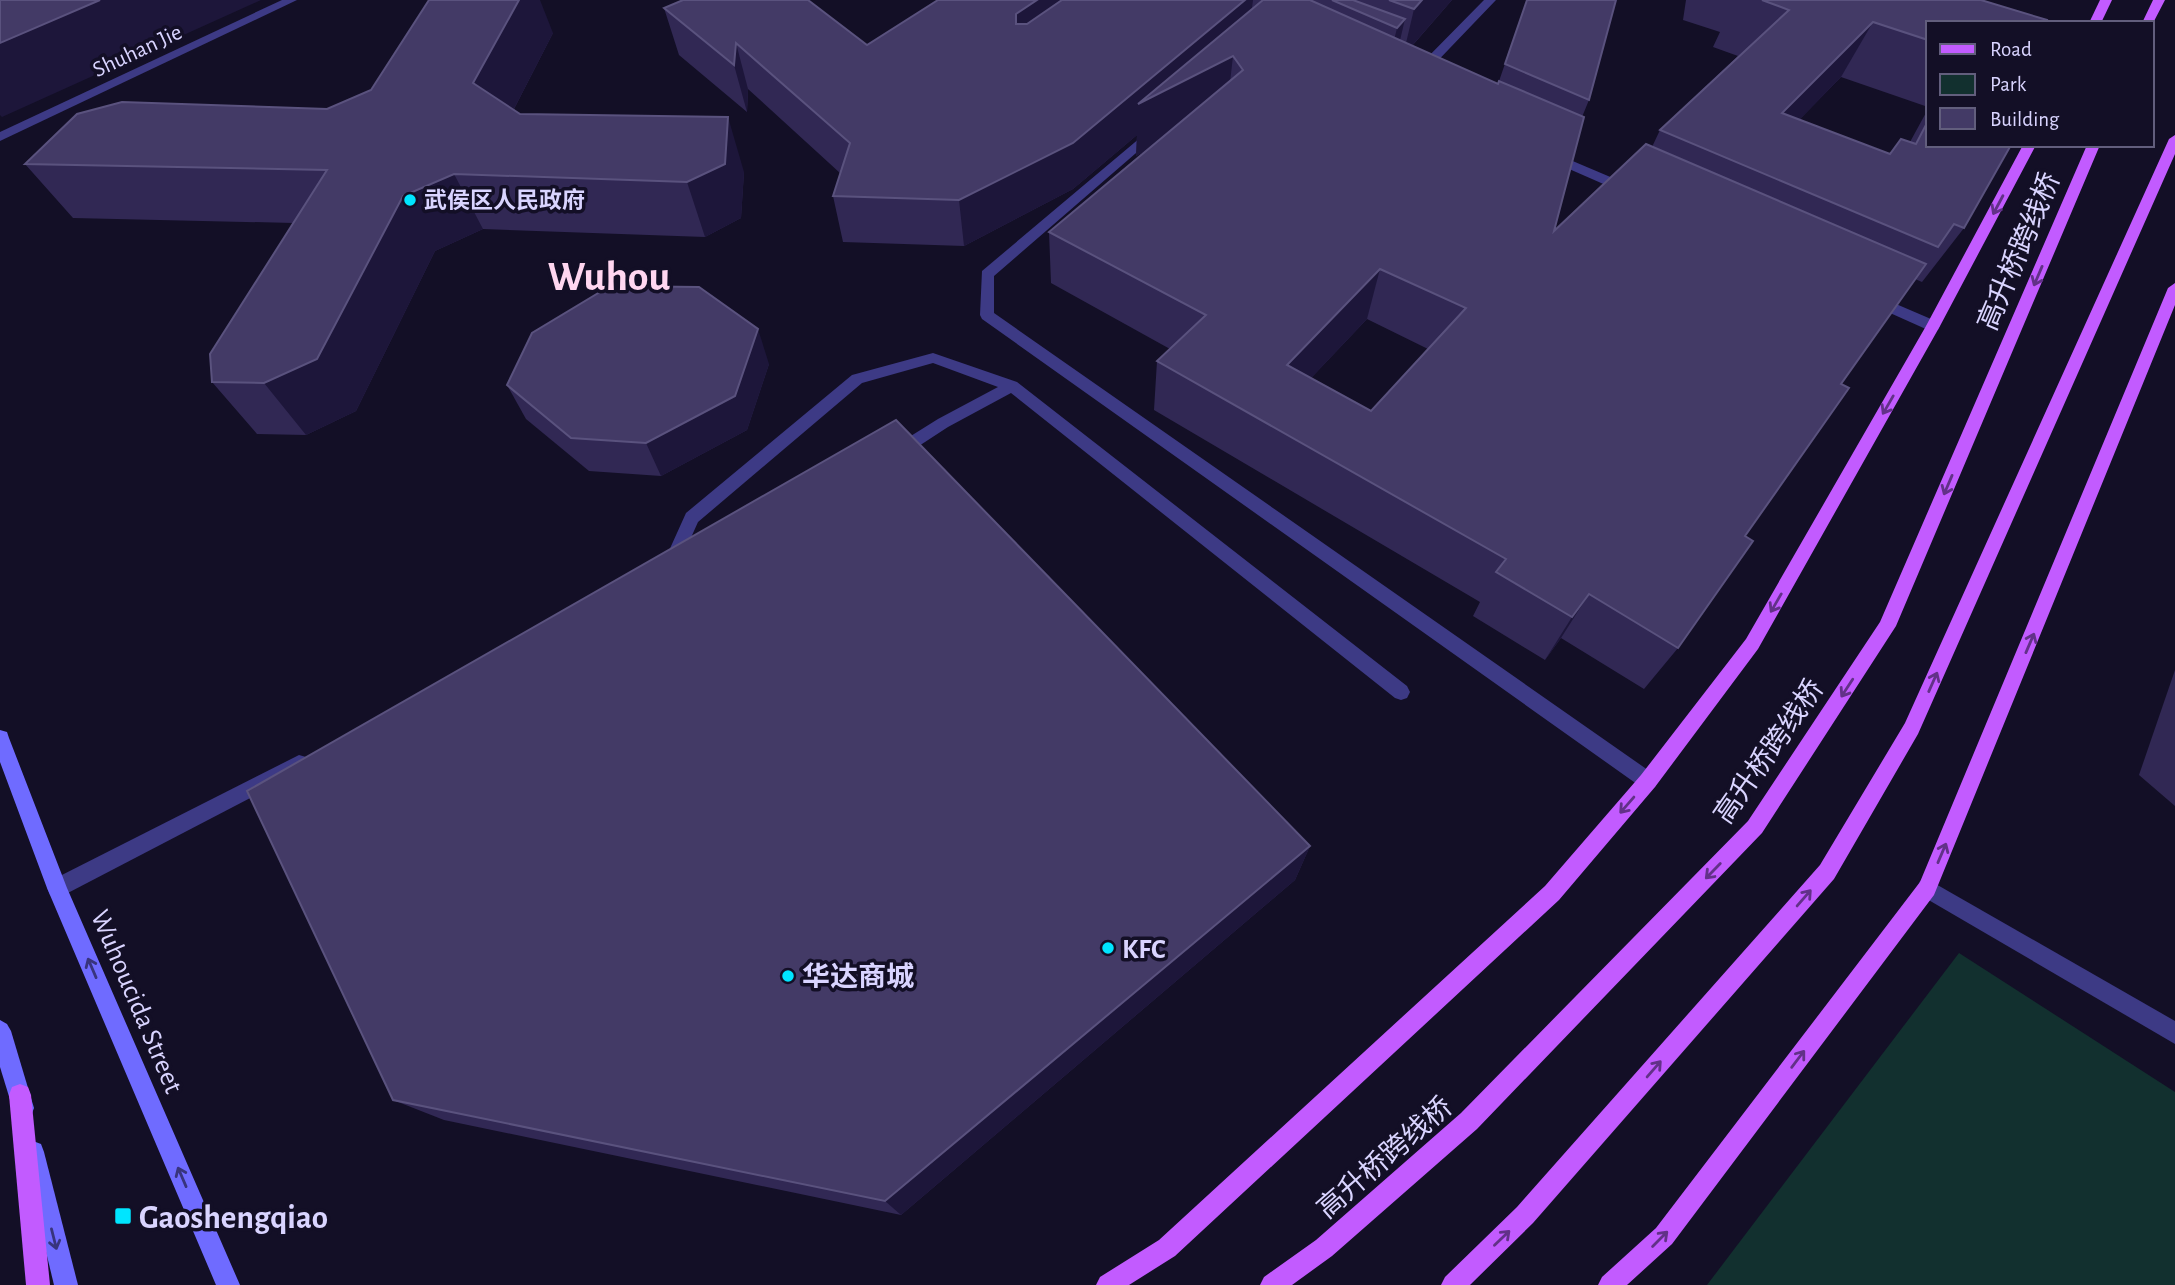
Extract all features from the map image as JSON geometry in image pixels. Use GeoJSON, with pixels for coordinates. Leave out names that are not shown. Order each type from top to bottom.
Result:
{"type":"FeatureCollection","features":[{"type":"Feature","properties":{"kind":"main road"},"geometry":{"type":"LineString","coordinates":[[2096,21],[2106,0]]}},
{"type":"Feature","properties":{"kind":"main road"},"geometry":{"type":"LineString","coordinates":[[2149,21],[2159,0]]}},
{"type":"Feature","properties":{"kind":"main road"},"geometry":{"type":"LineString","coordinates":[[1453,1285],[1525,1215],[1827,872],[1912,728],[2175,139]]}},
{"type":"Feature","properties":{"kind":"main road"},"geometry":{"type":"LineString","coordinates":[[1108,1285],[1167,1248],[1552,893],[1648,781],[1752,644],[1933,326],[2029,147]]}},
{"type":"Feature","properties":{"kind":"main road","name":"高升桥跨线桥"},"geometry":{"type":"LineString","coordinates":[[1272,1285],[1324,1248],[1469,1121],[1755,827],[1887,626],[2093,147]]}},
{"type":"Feature","properties":{"kind":"main road"},"geometry":{"type":"LineString","coordinates":[[1610,1285],[1664,1236],[1927,888],[2175,288]]}},
{"type":"Feature","properties":{"kind":"main road","name":"Wuhoucida Street"},"geometry":{"type":"LineString","coordinates":[[0,738],[57,888],[228,1285]]}},
{"type":"Feature","properties":{"kind":"main road"},"geometry":{"type":"LineString","coordinates":[[0,1031],[20,1095],[66,1285]]}},
{"type":"Feature","properties":{"kind":"main road"},"geometry":{"type":"LineString","coordinates":[[20,1095],[38,1285]]}},
{"type":"Feature","properties":{"kind":"street","name":"Shuhan Jie"},"geometry":{"type":"LineString","coordinates":[[0,137],[291,0]]}},
{"type":"Feature","properties":{"kind":"street"},"geometry":{"type":"LineString","coordinates":[[1410,66],[1422,70],[1490,0]]}},
{"type":"Feature","properties":{"kind":"street"},"geometry":{"type":"LineString","coordinates":[[1161,124],[986,274],[987,315],[1648,781]]}},
{"type":"Feature","properties":{"kind":"street"},"geometry":{"type":"LineString","coordinates":[[1541,151],[1642,196]]}},
{"type":"Feature","properties":{"kind":"street"},"geometry":{"type":"LineString","coordinates":[[1857,292],[1933,326]]}},
{"type":"Feature","properties":{"kind":"street"},"geometry":{"type":"LineString","coordinates":[[692,564],[662,574],[692,518],[857,379],[933,358],[1012,386],[1401,692]]}},
{"type":"Feature","properties":{"kind":"street"},"geometry":{"type":"LineString","coordinates":[[886,459],[943,423],[1012,386]]}},
{"type":"Feature","properties":{"kind":"street"},"geometry":{"type":"LineString","coordinates":[[57,888],[314,755]]}},
{"type":"Feature","properties":{"kind":"street"},"geometry":{"type":"LineString","coordinates":[[1927,888],[2175,1033]]}},
{"type":"Feature","properties":{"kind":"green space"},"geometry":{"type":"Polygon","coordinates":[[[1959,953],[2175,1092],[2175,1285],[1707,1285],[1959,953]]]}},
{"type":"Feature","properties":{"kind":"building"},"geometry":{"type":"Polygon","coordinates":[[[0,0],[100,0],[0,43],[0,0]]]}},
{"type":"Feature","properties":{"kind":"building"},"geometry":{"type":"Polygon","coordinates":[[[429,0],[519,0],[473,83],[520,114],[728,117],[725,164],[687,182],[454,174],[403,196],[317,359],[264,383],[212,382],[210,354],[327,170],[25,164],[77,114],[122,102],[327,109],[371,90],[429,0]]]}},
{"type":"Feature","properties":{"kind":"building"},"geometry":{"type":"Polygon","coordinates":[[[683,0],[808,0],[867,45],[938,0],[1037,0],[1016,14],[1016,24],[1027,24],[1062,0],[1245,0],[1073,143],[959,200],[833,196],[850,143],[736,43],[734,65],[664,8],[683,0]]]}},
{"type":"Feature","properties":{"kind":"building"},"geometry":{"type":"Polygon","coordinates":[[[1263,0],[1310,0],[1498,84],[1499,81],[1584,117],[1554,231],[1646,144],[1926,264],[1841,384],[1849,388],[1745,536],[1753,541],[1678,648],[1589,594],[1572,617],[1496,572],[1506,559],[1157,361],[1206,315],[1049,232],[1243,70],[1233,56],[1138,104],[1263,0]],[[1380,269],[1287,365],[1371,411],[1466,308],[1380,269]]]}},
{"type":"Feature","properties":{"kind":"building"},"geometry":{"type":"Polygon","coordinates":[[[1332,0],[1353,0],[1405,19],[1397,28],[1332,0]]]}},
{"type":"Feature","properties":{"kind":"building"},"geometry":{"type":"Polygon","coordinates":[[[1389,0],[1422,0],[1414,9],[1389,0]]]}},
{"type":"Feature","properties":{"kind":"building"},"geometry":{"type":"Polygon","coordinates":[[[1527,0],[1616,0],[1589,100],[1505,64],[1527,0]]]}},
{"type":"Feature","properties":{"kind":"building"},"geometry":{"type":"Polygon","coordinates":[[[1762,0],[1981,0],[2047,20],[1926,21],[1926,39],[1873,22],[1782,113],[1890,154],[1901,139],[1916,144],[1926,125],[1926,147],[2010,147],[1964,228],[1954,224],[1938,247],[1660,130],[1789,10],[1762,0]]]}},
{"type":"Feature","properties":{"kind":"building"},"geometry":{"type":"Polygon","coordinates":[[[610,286],[699,287],[758,329],[735,396],[646,443],[571,438],[507,385],[532,333],[610,286]]]}},
{"type":"Feature","properties":{"kind":"building","name":"华达商城"},"geometry":{"type":"Polygon","coordinates":[[[896,420],[1310,846],[885,1201],[393,1100],[247,791],[896,420]]]}},
{"type":"Feature","properties":{"kind":"place","name":"武侯区人民政府"},"geometry":{"type":"Point","coordinates":[410,200]}},
{"type":"Feature","properties":{"kind":"place","name":"KFC"},"geometry":{"type":"Point","coordinates":[1108,948]}},
{"type":"Feature","properties":{"kind":"place","name":"华达商城"},"geometry":{"type":"Point","coordinates":[788,976]}},
{"type":"Feature","properties":{"kind":"place","name":"Gaoshengqiao"},"geometry":{"type":"Point","coordinates":[123,1216]}},
{"type":"Feature","properties":{"kind":"district","name":"Wuhou"},"geometry":{"type":"Point","coordinates":[609,275]}}]}
